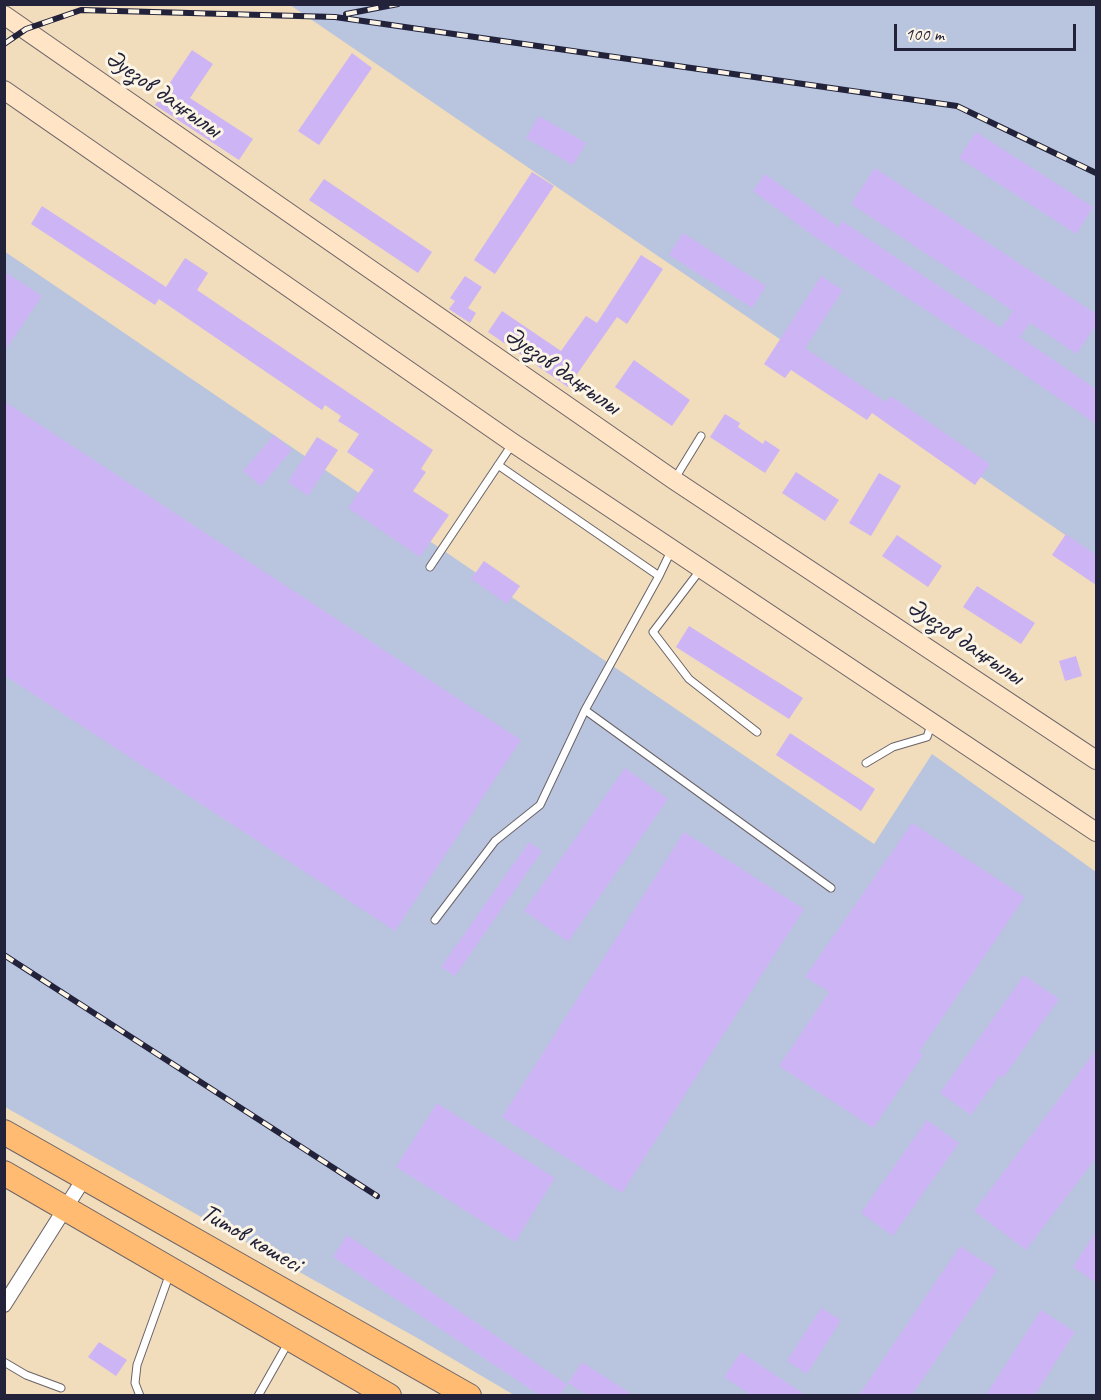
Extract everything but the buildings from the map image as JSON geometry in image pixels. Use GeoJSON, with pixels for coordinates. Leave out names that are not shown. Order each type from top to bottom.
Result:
{"type":"FeatureCollection","features":[{"type":"Feature","properties":{"kind":"highway","name":"Титов көшесі"},"geometry":{"type":"LineString","coordinates":[[4,1132],[468,1395]]}},
{"type":"Feature","properties":{"kind":"highway"},"geometry":{"type":"LineString","coordinates":[[4,1173],[389,1395]]}},
{"type":"Feature","properties":{"kind":"main road","name":"Әуезов даңғылы"},"geometry":{"type":"LineString","coordinates":[[4,15],[674,480],[1096,760]]}},
{"type":"Feature","properties":{"kind":"main road"},"geometry":{"type":"LineString","coordinates":[[4,90],[513,443],[1096,832]]}},
{"type":"Feature","properties":{"kind":"street"},"geometry":{"type":"LineString","coordinates":[[4,1305],[85,1177]]}},
{"type":"Feature","properties":{"kind":"lane"},"geometry":{"type":"LineString","coordinates":[[674,480],[701,436]]}},
{"type":"Feature","properties":{"kind":"lane"},"geometry":{"type":"LineString","coordinates":[[430,567],[513,443]]}},
{"type":"Feature","properties":{"kind":"lane"},"geometry":{"type":"LineString","coordinates":[[498,465],[659,576]]}},
{"type":"Feature","properties":{"kind":"lane"},"geometry":{"type":"LineString","coordinates":[[435,920],[495,841],[540,805],[585,710],[672,549]]}},
{"type":"Feature","properties":{"kind":"lane"},"geometry":{"type":"LineString","coordinates":[[701,569],[653,632],[689,679],[757,732]]}},
{"type":"Feature","properties":{"kind":"lane"},"geometry":{"type":"LineString","coordinates":[[585,710],[831,888]]}},
{"type":"Feature","properties":{"kind":"lane"},"geometry":{"type":"LineString","coordinates":[[866,763],[893,747],[927,737],[932,723]]}},
{"type":"Feature","properties":{"kind":"lane"},"geometry":{"type":"LineString","coordinates":[[140,1395],[135,1383],[137,1365],[171,1269]]}},
{"type":"Feature","properties":{"kind":"lane"},"geometry":{"type":"LineString","coordinates":[[258,1395],[291,1339]]}},
{"type":"Feature","properties":{"kind":"lane"},"geometry":{"type":"LineString","coordinates":[[4,1362],[26,1375],[61,1388]]}},
{"type":"Feature","properties":{"kind":"shaded area"},"geometry":{"type":"Polygon","coordinates":[[[290,5],[1096,5],[1096,556],[784,342],[290,5]]]}},
{"type":"Feature","properties":{"kind":"shaded area"},"geometry":{"type":"Polygon","coordinates":[[[4,251],[874,844],[932,754],[1096,872],[1096,1395],[514,1395],[419,1339],[5,1107],[4,251]]]}},
{"type":"Feature","properties":{"kind":"railway"},"geometry":{"type":"LineString","coordinates":[[346,14],[398,4]]}},
{"type":"Feature","properties":{"kind":"railway"},"geometry":{"type":"LineString","coordinates":[[4,44],[26,29],[81,10],[335,17],[957,106],[1096,173]]}},
{"type":"Feature","properties":{"kind":"railway"},"geometry":{"type":"LineString","coordinates":[[4,955],[377,1196]]}}]}
